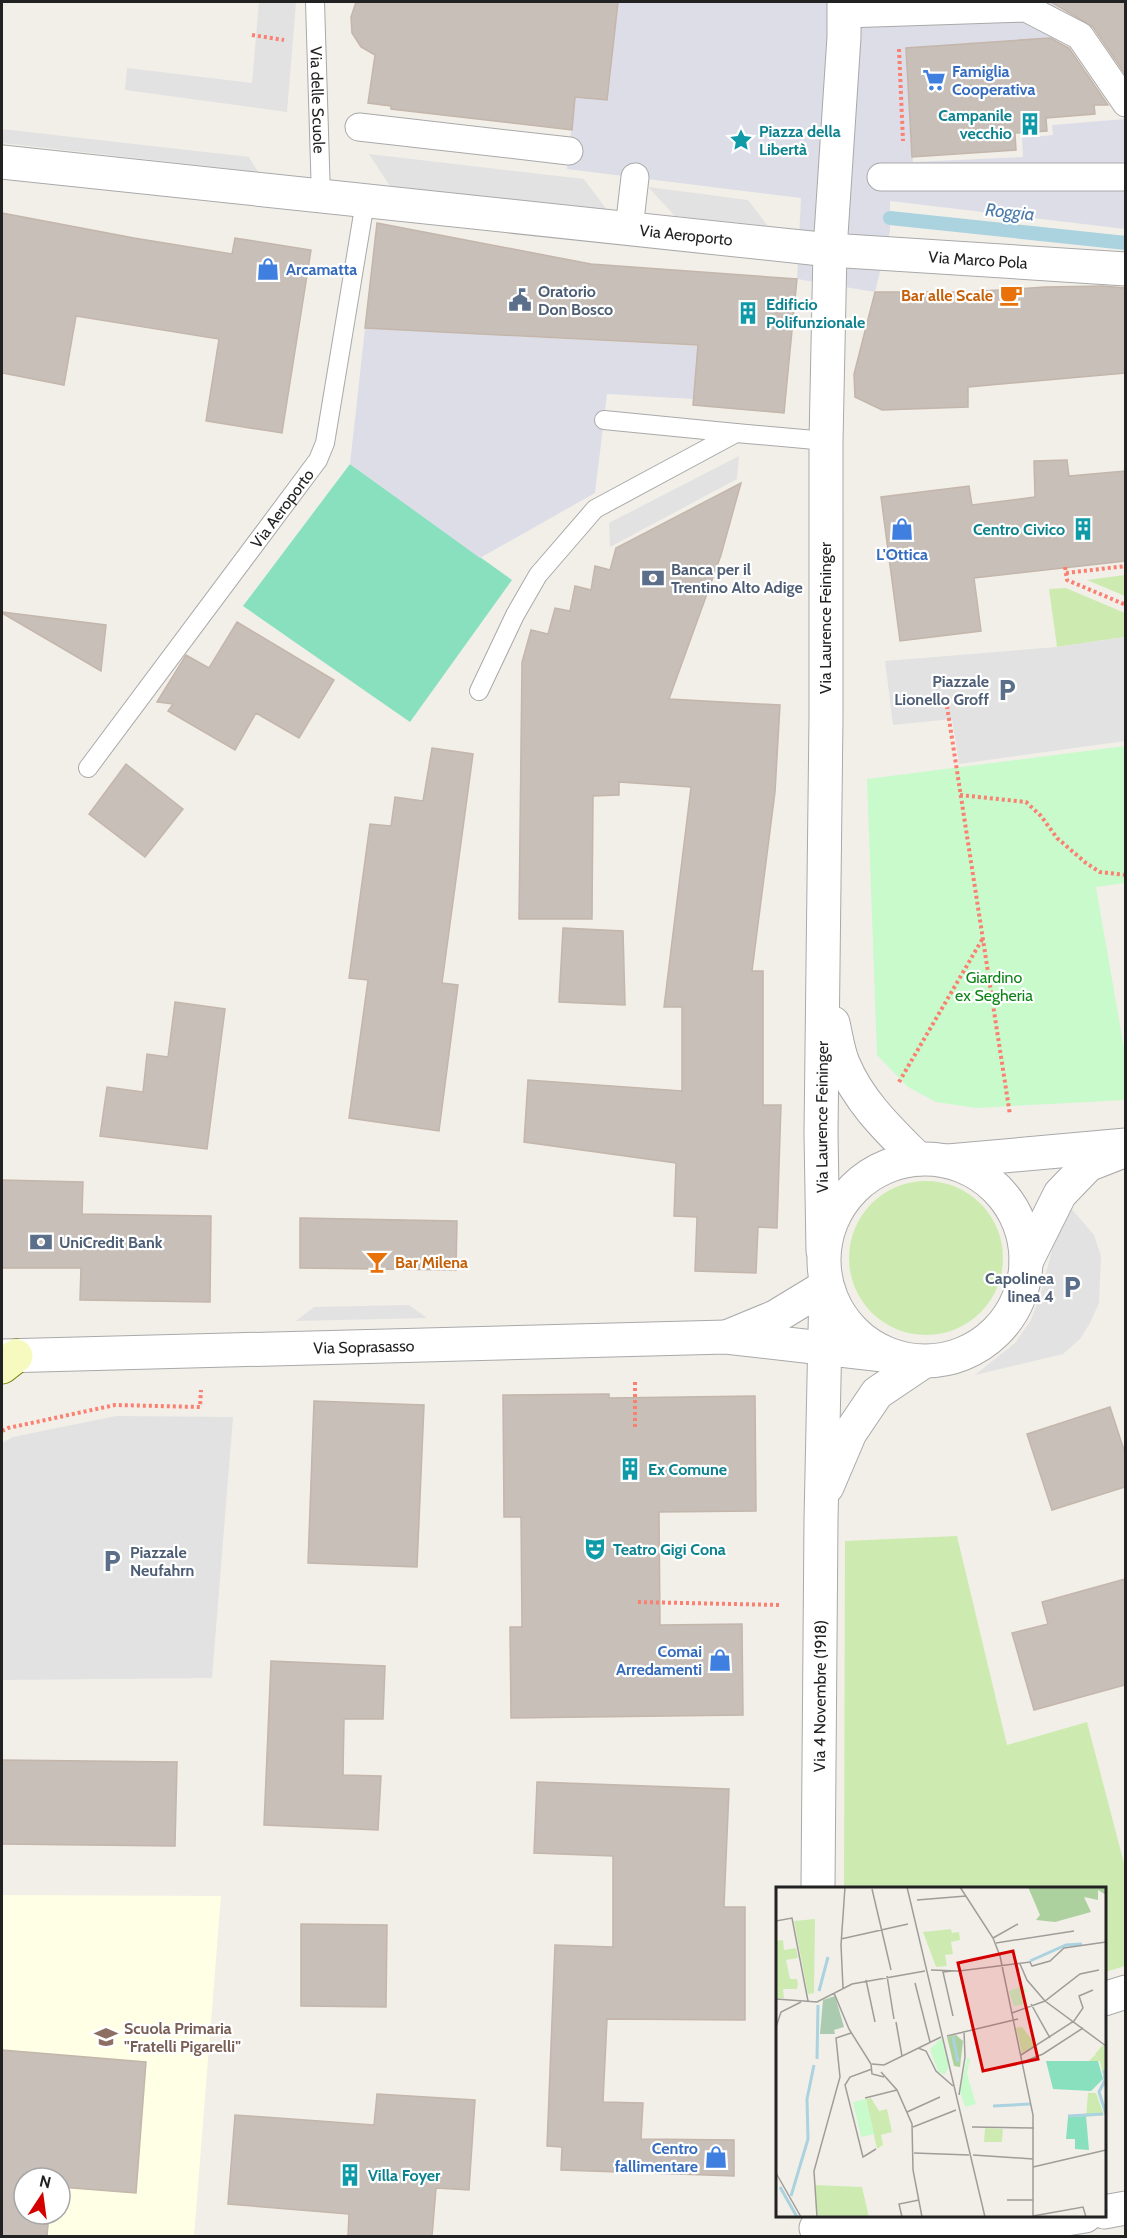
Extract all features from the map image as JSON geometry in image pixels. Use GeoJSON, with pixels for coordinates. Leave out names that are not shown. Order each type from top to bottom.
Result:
{"type":"FeatureCollection","features":[{"type":"Feature","properties":{"kind":"street"},"geometry":{"type":"LineString","coordinates":[[830,250],[844,8],[1022,5],[1080,36],[1125,103]]}},
{"type":"Feature","properties":{"kind":"street"},"geometry":{"type":"LineString","coordinates":[[358,127],[569,151]]}},
{"type":"Feature","properties":{"kind":"street","name":"Via Aeroporto"},"geometry":{"type":"LineString","coordinates":[[2,162],[830,250]]}},
{"type":"Feature","properties":{"kind":"street"},"geometry":{"type":"LineString","coordinates":[[629,229],[635,177]]}},
{"type":"Feature","properties":{"kind":"street"},"geometry":{"type":"LineString","coordinates":[[881,177],[1125,177]]}},
{"type":"Feature","properties":{"kind":"street","name":"Via Marco Pola"},"geometry":{"type":"LineString","coordinates":[[830,250],[1125,269]]}},
{"type":"Feature","properties":{"kind":"street","name":"Via Laurence Feininger"},"geometry":{"type":"LineString","coordinates":[[823,1251],[821,1132],[826,730],[826,441],[830,250]]}},
{"type":"Feature","properties":{"kind":"street","name":"Via Laurence Feininger"},"geometry":{"type":"LineString","coordinates":[[823,986],[843,1063],[855,1085],[874,1115],[931,1160]]}},
{"type":"Feature","properties":{"kind":"street"},"geometry":{"type":"LineString","coordinates":[[931,1160],[968,1168],[996,1188],[1015,1212],[1025,1244],[1026,1262],[1023,1287],[1008,1319],[996,1333],[981,1345],[952,1358],[908,1359],[872,1347],[851,1330],[836,1309],[826,1286],[823,1251],[829,1227],[846,1196],[872,1173],[899,1162],[1125,1145]]}},
{"type":"Feature","properties":{"kind":"street"},"geometry":{"type":"LineString","coordinates":[[1026,1262],[1060,1194],[1088,1165],[1125,1150]]}},
{"type":"Feature","properties":{"kind":"street","name":"Via Soprasasso"},"geometry":{"type":"LineString","coordinates":[[726,1337],[775,1317],[826,1286]]}},
{"type":"Feature","properties":{"kind":"street","name":"Via 4 Novembre (1918)"},"geometry":{"type":"LineString","coordinates":[[818,1887],[821,1503],[826,1286]]}},
{"type":"Feature","properties":{"kind":"street","name":"Via Soprasasso"},"geometry":{"type":"LineString","coordinates":[[6,1360],[726,1337],[908,1359]]}},
{"type":"Feature","properties":{"kind":"street","name":"Via 4 Novembre (1918)"},"geometry":{"type":"LineString","coordinates":[[821,1503],[850,1433],[877,1394],[908,1359]]}},
{"type":"Feature","properties":{"kind":"street"},"geometry":{"type":"LineString","coordinates":[[1106,1998],[1125,1992]]}},
{"type":"Feature","properties":{"kind":"street"},"geometry":{"type":"LineString","coordinates":[[1106,2212],[1125,2208]]}},
{"type":"Feature","properties":{"kind":"street"},"geometry":{"type":"LineString","coordinates":[[816,2227],[1029,2225],[1079,2217]]}},
{"type":"Feature","properties":{"kind":"lane","name":"Via delle Scuole"},"geometry":{"type":"LineString","coordinates":[[315,2],[321,197]]}},
{"type":"Feature","properties":{"kind":"lane","name":"Via Aeroporto"},"geometry":{"type":"LineString","coordinates":[[88,768],[318,460],[325,443],[365,202]]}},
{"type":"Feature","properties":{"kind":"lane"},"geometry":{"type":"LineString","coordinates":[[604,420],[826,441]]}},
{"type":"Feature","properties":{"kind":"lane"},"geometry":{"type":"LineString","coordinates":[[479,691],[538,575],[595,510],[736,433]]}},
{"type":"Feature","properties":{"kind":"path"},"geometry":{"type":"LineString","coordinates":[[252,35],[290,41]]}},
{"type":"Feature","properties":{"kind":"path"},"geometry":{"type":"LineString","coordinates":[[899,45],[903,142]]}},
{"type":"Feature","properties":{"kind":"path"},"geometry":{"type":"LineString","coordinates":[[1125,566],[1065,570],[1067,580],[1125,605]]}},
{"type":"Feature","properties":{"kind":"path"},"geometry":{"type":"LineString","coordinates":[[947,706],[1012,1124]]}},
{"type":"Feature","properties":{"kind":"path"},"geometry":{"type":"LineString","coordinates":[[960,795],[1026,802],[1041,816],[1057,838],[1086,863],[1100,872],[1125,875]]}},
{"type":"Feature","properties":{"kind":"path"},"geometry":{"type":"LineString","coordinates":[[895,1090],[983,938]]}},
{"type":"Feature","properties":{"kind":"path"},"geometry":{"type":"LineString","coordinates":[[635,1373],[635,1427]]}},
{"type":"Feature","properties":{"kind":"path"},"geometry":{"type":"LineString","coordinates":[[2,1431],[115,1406],[200,1407],[201,1384]]}},
{"type":"Feature","properties":{"kind":"path"},"geometry":{"type":"LineString","coordinates":[[638,1602],[820,1605]]}},
{"type":"Feature","properties":{"kind":"shaded area"},"geometry":{"type":"Polygon","coordinates":[[[259,2],[296,2],[287,112],[125,90],[127,68],[252,83],[259,2]]]}},
{"type":"Feature","properties":{"kind":"shaded area","name":"Piazza della Libertà"},"geometry":{"type":"Polygon","coordinates":[[[618,2],[1051,2],[1089,31],[1075,40],[906,48],[913,162],[1023,157],[1022,138],[1053,135],[1052,125],[1125,119],[1125,229],[890,201],[890,231],[875,292],[797,279],[801,198],[567,169],[575,97],[607,100],[618,2]]]}},
{"type":"Feature","properties":{"kind":"shaded area"},"geometry":{"type":"Polygon","coordinates":[[[2,129],[249,157],[258,172],[2,143],[2,129]]]}},
{"type":"Feature","properties":{"kind":"shaded area"},"geometry":{"type":"Polygon","coordinates":[[[369,154],[584,179],[607,210],[390,186],[369,154]]]}},
{"type":"Feature","properties":{"kind":"shaded area"},"geometry":{"type":"Polygon","coordinates":[[[648,187],[748,200],[768,226],[675,216],[648,187]]]}},
{"type":"Feature","properties":{"kind":"shaded area"},"geometry":{"type":"Polygon","coordinates":[[[365,328],[698,346],[693,399],[607,394],[595,493],[480,558],[350,464],[365,328]]]}},
{"type":"Feature","properties":{"kind":"shaded area"},"geometry":{"type":"Polygon","coordinates":[[[739,456],[737,479],[610,547],[609,523],[739,456]]]}},
{"type":"Feature","properties":{"kind":"shaded area","name":"Piazzale Lionello Groff"},"geometry":{"type":"Polygon","coordinates":[[[1125,637],[1125,741],[959,764],[952,719],[893,725],[885,661],[1057,647],[1125,637]]]}},
{"type":"Feature","properties":{"kind":"shaded area","name":"Capolinea linea 4"},"geometry":{"type":"Polygon","coordinates":[[[1070,1207],[1094,1235],[1101,1256],[1099,1303],[1090,1323],[1080,1339],[1063,1354],[975,1375],[1015,1343],[1031,1320],[1041,1293],[1057,1230],[1070,1207]]]}},
{"type":"Feature","properties":{"kind":"shaded area"},"geometry":{"type":"Polygon","coordinates":[[[409,1305],[427,1318],[296,1321],[314,1307],[409,1305]]]}},
{"type":"Feature","properties":{"kind":"shaded area","name":"Piazzale Neufahrn"},"geometry":{"type":"Polygon","coordinates":[[[116,1416],[233,1417],[212,1678],[2,1680],[2,1443],[13,1437],[116,1416]]]}},
{"type":"Feature","properties":{"kind":"shaded area","name":"Scuola Primaria \"Fratelli Pigarelli\""},"geometry":{"type":"Polygon","coordinates":[[[2,1895],[221,1896],[194,2236],[2,2236],[2,1895]]]}},
{"type":"Feature","properties":{"kind":"green space"},"geometry":{"type":"Polygon","coordinates":[[[350,464],[512,580],[410,722],[243,606],[350,464]]]}},
{"type":"Feature","properties":{"kind":"green space"},"geometry":{"type":"Polygon","coordinates":[[[1125,575],[1125,596],[1087,580],[1125,575]]]}},
{"type":"Feature","properties":{"kind":"green space"},"geometry":{"type":"Polygon","coordinates":[[[1066,588],[1125,613],[1125,637],[1057,647],[1049,589],[1066,588]]]}},
{"type":"Feature","properties":{"kind":"green space","name":"Giardino ex Segheria"},"geometry":{"type":"Polygon","coordinates":[[[1125,746],[1125,883],[1096,887],[1125,1054],[1125,1100],[976,1108],[936,1102],[908,1087],[877,1055],[867,779],[1125,746]]]}},
{"type":"Feature","properties":{"kind":"green space"},"geometry":{"type":"Polygon","coordinates":[[[926,1181],[955,1187],[969,1194],[980,1204],[990,1215],[997,1229],[1003,1258],[997,1287],[990,1301],[980,1312],[969,1322],[955,1329],[926,1335],[897,1329],[883,1322],[872,1312],[862,1301],[855,1287],[849,1258],[855,1229],[862,1215],[872,1204],[883,1194],[897,1187],[926,1181]]]}},
{"type":"Feature","properties":{"kind":"green space"},"geometry":{"type":"Polygon","coordinates":[[[957,1536],[1007,1745],[1087,1722],[1125,1867],[1125,1966],[1106,1972],[1106,1887],[844,1887],[845,1541],[957,1536]]]}},
{"type":"Feature","properties":{"kind":"building"},"geometry":{"type":"Polygon","coordinates":[[[356,2],[618,2],[607,100],[575,97],[572,130],[391,109],[391,106],[368,103],[375,55],[361,47],[352,33],[351,17],[356,2]]]}},
{"type":"Feature","properties":{"kind":"building"},"geometry":{"type":"Polygon","coordinates":[[[1051,2],[1125,2],[1125,74],[1093,27],[1051,2]]]}},
{"type":"Feature","properties":{"kind":"building"},"geometry":{"type":"Polygon","coordinates":[[[1050,38],[1069,48],[1108,105],[1094,105],[1095,114],[1046,118],[1047,131],[1015,133],[1016,150],[912,157],[906,48],[1050,38]]]}},
{"type":"Feature","properties":{"kind":"building"},"geometry":{"type":"Polygon","coordinates":[[[2,213],[232,254],[235,238],[311,250],[282,433],[206,421],[219,339],[76,316],[64,385],[2,373],[2,213]]]}},
{"type":"Feature","properties":{"kind":"building","name":"Oratorio Don Bosco"},"geometry":{"type":"Polygon","coordinates":[[[377,223],[591,264],[797,279],[784,413],[693,405],[698,345],[365,328],[377,223]]]}},
{"type":"Feature","properties":{"kind":"building"},"geometry":{"type":"Polygon","coordinates":[[[1103,286],[1125,288],[1125,373],[968,387],[968,407],[882,410],[855,397],[854,374],[875,292],[968,292],[1103,286]]]}},
{"type":"Feature","properties":{"kind":"building"},"geometry":{"type":"Polygon","coordinates":[[[1067,460],[1069,476],[1125,471],[1125,561],[974,578],[981,631],[900,641],[881,497],[969,486],[972,505],[1035,497],[1034,461],[1067,460]]]}},
{"type":"Feature","properties":{"kind":"building"},"geometry":{"type":"Polygon","coordinates":[[[741,483],[721,555],[669,699],[780,705],[775,792],[752,971],[763,971],[763,1105],[781,1105],[777,1228],[758,1227],[756,1273],[695,1271],[697,1217],[674,1216],[676,1163],[524,1142],[528,1080],[682,1091],[682,1007],[664,1007],[691,787],[619,782],[619,795],[593,796],[592,919],[519,919],[522,662],[531,630],[548,634],[555,608],[570,611],[575,586],[591,590],[595,566],[610,570],[616,548],[741,483]]]}},
{"type":"Feature","properties":{"kind":"building"},"geometry":{"type":"Polygon","coordinates":[[[2,613],[106,625],[101,671],[2,613]]]}},
{"type":"Feature","properties":{"kind":"building"},"geometry":{"type":"Polygon","coordinates":[[[237,622],[334,680],[299,738],[256,713],[235,750],[168,711],[173,704],[157,702],[186,655],[209,668],[237,622]]]}},
{"type":"Feature","properties":{"kind":"building"},"geometry":{"type":"Polygon","coordinates":[[[432,748],[473,754],[442,983],[458,985],[439,1131],[349,1118],[368,980],[349,978],[370,824],[391,826],[395,797],[423,801],[432,748]]]}},
{"type":"Feature","properties":{"kind":"building"},"geometry":{"type":"Polygon","coordinates":[[[126,764],[183,809],[145,857],[89,814],[126,764]]]}},
{"type":"Feature","properties":{"kind":"building"},"geometry":{"type":"Polygon","coordinates":[[[563,928],[623,931],[625,1005],[559,1002],[563,928]]]}},
{"type":"Feature","properties":{"kind":"building"},"geometry":{"type":"Polygon","coordinates":[[[175,1002],[225,1009],[207,1149],[100,1136],[107,1087],[143,1092],[147,1054],[168,1057],[175,1002]]]}},
{"type":"Feature","properties":{"kind":"building"},"geometry":{"type":"Polygon","coordinates":[[[2,1180],[83,1182],[82,1214],[211,1216],[210,1302],[80,1300],[81,1268],[2,1268],[2,1180]]]}},
{"type":"Feature","properties":{"kind":"building"},"geometry":{"type":"Polygon","coordinates":[[[300,1218],[457,1221],[456,1270],[300,1268],[300,1218]]]}},
{"type":"Feature","properties":{"kind":"building"},"geometry":{"type":"Polygon","coordinates":[[[609,1394],[609,1398],[755,1396],[756,1511],[659,1512],[660,1625],[742,1624],[743,1715],[511,1718],[510,1627],[522,1627],[521,1517],[504,1517],[503,1395],[609,1394]]]}},
{"type":"Feature","properties":{"kind":"building"},"geometry":{"type":"Polygon","coordinates":[[[314,1401],[424,1405],[417,1567],[308,1563],[314,1401]]]}},
{"type":"Feature","properties":{"kind":"building"},"geometry":{"type":"Polygon","coordinates":[[[1110,1407],[1125,1453],[1125,1487],[1052,1510],[1027,1434],[1110,1407]]]}},
{"type":"Feature","properties":{"kind":"building"},"geometry":{"type":"Polygon","coordinates":[[[1125,1579],[1125,1685],[1034,1710],[1012,1633],[1048,1624],[1042,1602],[1125,1579]]]}},
{"type":"Feature","properties":{"kind":"building"},"geometry":{"type":"Polygon","coordinates":[[[271,1661],[385,1666],[383,1719],[344,1719],[343,1775],[381,1776],[378,1830],[264,1825],[271,1661]]]}},
{"type":"Feature","properties":{"kind":"building"},"geometry":{"type":"Polygon","coordinates":[[[2,1760],[177,1762],[175,1846],[2,1844],[2,1760]]]}},
{"type":"Feature","properties":{"kind":"building"},"geometry":{"type":"Polygon","coordinates":[[[537,1782],[729,1789],[724,1907],[745,1907],[745,2020],[607,2019],[603,2102],[643,2103],[641,2139],[734,2140],[734,2176],[561,2170],[562,2147],[547,2146],[555,1945],[613,1947],[613,1856],[534,1853],[537,1782]]]}},
{"type":"Feature","properties":{"kind":"building"},"geometry":{"type":"Polygon","coordinates":[[[301,1924],[387,1925],[386,2007],[301,2006],[301,1924]]]}},
{"type":"Feature","properties":{"kind":"building"},"geometry":{"type":"Polygon","coordinates":[[[2,2050],[146,2062],[136,2193],[72,2188],[72,2166],[12,2166],[12,2226],[48,2226],[47,2236],[2,2236],[2,2050]]]}},
{"type":"Feature","properties":{"kind":"building","name":"Villa Foyer"},"geometry":{"type":"Polygon","coordinates":[[[377,2094],[475,2100],[469,2190],[436,2188],[432,2236],[348,2236],[349,2214],[228,2204],[235,2115],[374,2125],[377,2094]]]}},
{"type":"Feature","properties":{"kind":"waterway","name":"Roggia"},"geometry":{"type":"LineString","coordinates":[[890,218],[1126,243]]}},
{"type":"Feature","properties":{"kind":"place","name":"Famiglia Cooperativa"},"geometry":{"type":"Point","coordinates":[934,80]}},
{"type":"Feature","properties":{"kind":"place","name":"Campanile vecchio"},"geometry":{"type":"Point","coordinates":[1030,124]}},
{"type":"Feature","properties":{"kind":"place","name":"Piazza della Libertà"},"geometry":{"type":"Point","coordinates":[741,140]}},
{"type":"Feature","properties":{"kind":"place","name":"Arcamatta"},"geometry":{"type":"Point","coordinates":[268,269]}},
{"type":"Feature","properties":{"kind":"place","name":"Bar alle Scale"},"geometry":{"type":"Point","coordinates":[1011,295]}},
{"type":"Feature","properties":{"kind":"place","name":"Oratorio Don Bosco"},"geometry":{"type":"Point","coordinates":[520,300]}},
{"type":"Feature","properties":{"kind":"place","name":"Edificio Polifunzionale"},"geometry":{"type":"Point","coordinates":[748,313]}},
{"type":"Feature","properties":{"kind":"place","name":"L'Ottica"},"geometry":{"type":"Point","coordinates":[902,529]}},
{"type":"Feature","properties":{"kind":"place","name":"Centro Civico"},"geometry":{"type":"Point","coordinates":[1083,529]}},
{"type":"Feature","properties":{"kind":"place","name":"Banca per il Trentino Alto Adige"},"geometry":{"type":"Point","coordinates":[653,578]}},
{"type":"Feature","properties":{"kind":"place","name":"Piazzale Lionello Groff"},"geometry":{"type":"Point","coordinates":[1007,690]}},
{"type":"Feature","properties":{"kind":"place","name":"UniCredit Bank"},"geometry":{"type":"Point","coordinates":[41,1242]}},
{"type":"Feature","properties":{"kind":"place","name":"Bar Milena"},"geometry":{"type":"Point","coordinates":[377,1262]}},
{"type":"Feature","properties":{"kind":"place","name":"Capolinea linea 4"},"geometry":{"type":"Point","coordinates":[1072,1287]}},
{"type":"Feature","properties":{"kind":"place","name":"Ex Comune"},"geometry":{"type":"Point","coordinates":[630,1469]}},
{"type":"Feature","properties":{"kind":"place","name":"Teatro Gigi Cona"},"geometry":{"type":"Point","coordinates":[595,1549]}},
{"type":"Feature","properties":{"kind":"place","name":"Piazzale Neufahrn"},"geometry":{"type":"Point","coordinates":[112,1561]}},
{"type":"Feature","properties":{"kind":"place","name":"Comai Arredamenti"},"geometry":{"type":"Point","coordinates":[720,1660]}},
{"type":"Feature","properties":{"kind":"place","name":"Scuola Primaria \"Fratelli Pigarelli\""},"geometry":{"type":"Point","coordinates":[106,2037]}},
{"type":"Feature","properties":{"kind":"place","name":"Centro fallimentare"},"geometry":{"type":"Point","coordinates":[716,2157]}},
{"type":"Feature","properties":{"kind":"place","name":"Villa Foyer"},"geometry":{"type":"Point","coordinates":[350,2175]}}]}
